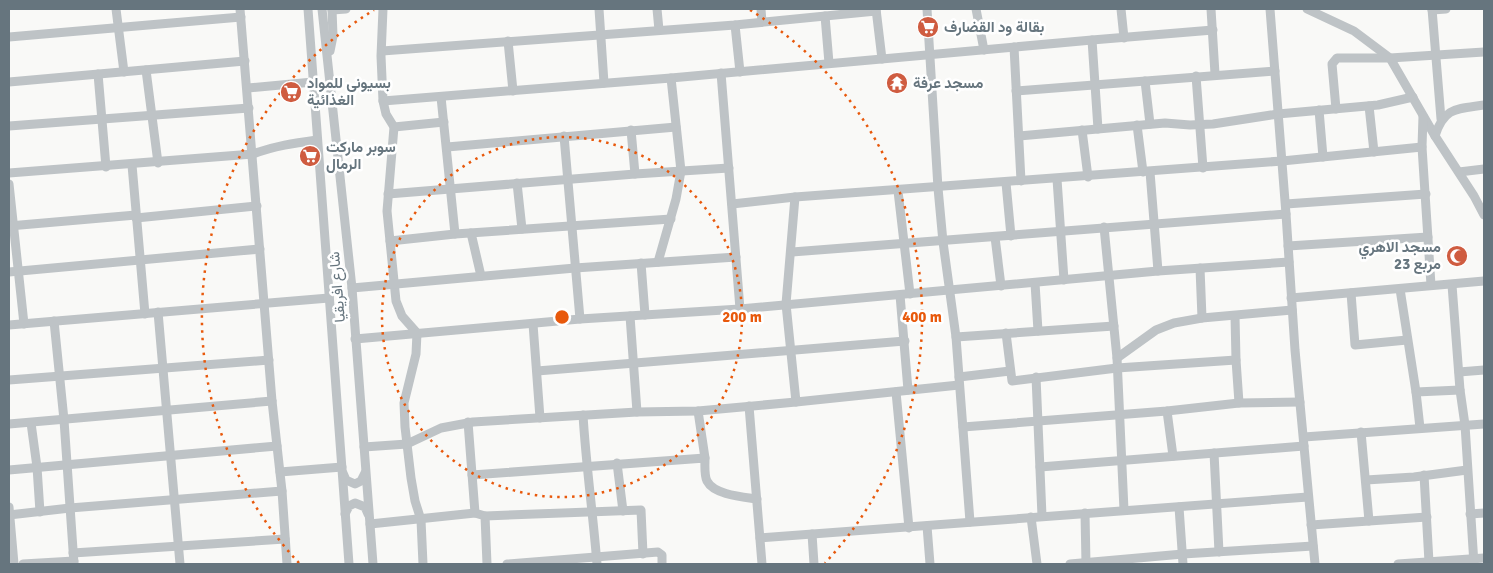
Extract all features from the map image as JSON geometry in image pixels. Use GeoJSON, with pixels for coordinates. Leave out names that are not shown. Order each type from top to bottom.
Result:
{"type":"FeatureCollection","features":[{"type":"Feature","properties":{"kind":"street"},"geometry":{"type":"LineString","coordinates":[[116,9],[124,72]]}},
{"type":"Feature","properties":{"kind":"street","name":"شارع افريقيا"},"geometry":{"type":"LineString","coordinates":[[308,9],[349,564]]}},
{"type":"Feature","properties":{"kind":"street","name":"شارع افريقيا"},"geometry":{"type":"LineString","coordinates":[[322,9],[352,288],[373,564]]}},
{"type":"Feature","properties":{"kind":"street"},"geometry":{"type":"LineString","coordinates":[[328,58],[333,36],[332,9],[346,9]]}},
{"type":"Feature","properties":{"kind":"street"},"geometry":{"type":"LineString","coordinates":[[383,9],[383,101],[386,114],[394,127],[387,211],[396,301],[402,316],[417,333],[416,354],[404,403],[407,444],[415,501],[421,520],[423,564]]}},
{"type":"Feature","properties":{"kind":"street"},"geometry":{"type":"LineString","coordinates":[[599,9],[604,83]]}},
{"type":"Feature","properties":{"kind":"street"},"geometry":{"type":"LineString","coordinates":[[657,9],[659,30]]}},
{"type":"Feature","properties":{"kind":"street"},"geometry":{"type":"LineString","coordinates":[[761,9],[762,22]]}},
{"type":"Feature","properties":{"kind":"street"},"geometry":{"type":"LineString","coordinates":[[927,9],[938,188],[943,242],[956,337],[970,522]]}},
{"type":"Feature","properties":{"kind":"street"},"geometry":{"type":"LineString","coordinates":[[976,9],[984,50]]}},
{"type":"Feature","properties":{"kind":"street"},"geometry":{"type":"LineString","coordinates":[[1121,9],[1124,38]]}},
{"type":"Feature","properties":{"kind":"street"},"geometry":{"type":"LineString","coordinates":[[1210,9],[1215,74]]}},
{"type":"Feature","properties":{"kind":"street"},"geometry":{"type":"LineString","coordinates":[[1270,9],[1291,298],[1315,564]]}},
{"type":"Feature","properties":{"kind":"street"},"geometry":{"type":"LineString","coordinates":[[1307,9],[1354,32],[1390,58],[1484,215]]}},
{"type":"Feature","properties":{"kind":"street"},"geometry":{"type":"LineString","coordinates":[[1435,136],[1441,119],[1432,9],[1446,9]]}},
{"type":"Feature","properties":{"kind":"street"},"geometry":{"type":"LineString","coordinates":[[382,51],[735,25],[876,10],[882,59]]}},
{"type":"Feature","properties":{"kind":"street"},"geometry":{"type":"LineString","coordinates":[[9,37],[240,13],[248,88],[272,402],[282,491],[287,564]]}},
{"type":"Feature","properties":{"kind":"street"},"geometry":{"type":"LineString","coordinates":[[825,16],[830,64]]}},
{"type":"Feature","properties":{"kind":"street"},"geometry":{"type":"LineString","coordinates":[[735,25],[740,72]]}},
{"type":"Feature","properties":{"kind":"street"},"geometry":{"type":"LineString","coordinates":[[383,101],[930,56],[1212,30]]}},
{"type":"Feature","properties":{"kind":"street"},"geometry":{"type":"LineString","coordinates":[[1092,40],[1098,129]]}},
{"type":"Feature","properties":{"kind":"street"},"geometry":{"type":"LineString","coordinates":[[508,41],[513,91]]}},
{"type":"Feature","properties":{"kind":"street"},"geometry":{"type":"LineString","coordinates":[[1014,47],[1021,181]]}},
{"type":"Feature","properties":{"kind":"street"},"geometry":{"type":"LineString","coordinates":[[1336,109],[1332,64],[1337,58],[1390,58],[1484,52]]}},
{"type":"Feature","properties":{"kind":"street"},"geometry":{"type":"LineString","coordinates":[[9,82],[245,61]]}},
{"type":"Feature","properties":{"kind":"street"},"geometry":{"type":"LineString","coordinates":[[146,70],[158,162]]}},
{"type":"Feature","properties":{"kind":"street"},"geometry":{"type":"LineString","coordinates":[[1016,91],[1215,74],[1275,71]]}},
{"type":"Feature","properties":{"kind":"street"},"geometry":{"type":"LineString","coordinates":[[720,73],[740,309]]}},
{"type":"Feature","properties":{"kind":"street"},"geometry":{"type":"LineString","coordinates":[[98,74],[106,167]]}},
{"type":"Feature","properties":{"kind":"street"},"geometry":{"type":"LineString","coordinates":[[1196,76],[1203,168]]}},
{"type":"Feature","properties":{"kind":"street"},"geometry":{"type":"LineString","coordinates":[[658,262],[678,194],[681,171],[671,78]]}},
{"type":"Feature","properties":{"kind":"street"},"geometry":{"type":"LineString","coordinates":[[1145,81],[1150,124]]}},
{"type":"Feature","properties":{"kind":"street"},"geometry":{"type":"LineString","coordinates":[[248,88],[313,82]]}},
{"type":"Feature","properties":{"kind":"street"},"geometry":{"type":"LineString","coordinates":[[441,97],[452,189],[455,234]]}},
{"type":"Feature","properties":{"kind":"street"},"geometry":{"type":"LineString","coordinates":[[1019,136],[1165,123],[1200,125],[1278,114],[1370,106],[1413,97]]}},
{"type":"Feature","properties":{"kind":"street"},"geometry":{"type":"LineString","coordinates":[[1441,119],[1447,113],[1454,110],[1484,104]]}},
{"type":"Feature","properties":{"kind":"street"},"geometry":{"type":"LineString","coordinates":[[1370,106],[1374,152]]}},
{"type":"Feature","properties":{"kind":"street"},"geometry":{"type":"LineString","coordinates":[[9,126],[249,108]]}},
{"type":"Feature","properties":{"kind":"street"},"geometry":{"type":"LineString","coordinates":[[1319,110],[1322,157]]}},
{"type":"Feature","properties":{"kind":"street"},"geometry":{"type":"LineString","coordinates":[[1423,116],[1422,147],[1431,286]]}},
{"type":"Feature","properties":{"kind":"street"},"geometry":{"type":"LineString","coordinates":[[394,127],[444,122]]}},
{"type":"Feature","properties":{"kind":"street"},"geometry":{"type":"LineString","coordinates":[[1137,126],[1155,223],[1158,271]]}},
{"type":"Feature","properties":{"kind":"street"},"geometry":{"type":"LineString","coordinates":[[447,147],[676,127]]}},
{"type":"Feature","properties":{"kind":"street"},"geometry":{"type":"LineString","coordinates":[[631,130],[635,174]]}},
{"type":"Feature","properties":{"kind":"street"},"geometry":{"type":"LineString","coordinates":[[1082,130],[1088,177]]}},
{"type":"Feature","properties":{"kind":"street"},"geometry":{"type":"LineString","coordinates":[[564,136],[580,318]]}},
{"type":"Feature","properties":{"kind":"street"},"geometry":{"type":"LineString","coordinates":[[9,173],[132,165],[253,154],[286,145],[317,140]]}},
{"type":"Feature","properties":{"kind":"street"},"geometry":{"type":"LineString","coordinates":[[732,204],[795,197],[1203,168],[1422,147]]}},
{"type":"Feature","properties":{"kind":"street"},"geometry":{"type":"LineString","coordinates":[[132,165],[145,314]]}},
{"type":"Feature","properties":{"kind":"street"},"geometry":{"type":"LineString","coordinates":[[388,194],[729,168]]}},
{"type":"Feature","properties":{"kind":"street"},"geometry":{"type":"LineString","coordinates":[[1459,172],[1484,170]]}},
{"type":"Feature","properties":{"kind":"street"},"geometry":{"type":"LineString","coordinates":[[1057,179],[1064,280]]}},
{"type":"Feature","properties":{"kind":"street"},"geometry":{"type":"LineString","coordinates":[[1006,183],[1011,236]]}},
{"type":"Feature","properties":{"kind":"street"},"geometry":{"type":"LineString","coordinates":[[9,184],[13,272],[24,324]]}},
{"type":"Feature","properties":{"kind":"street"},"geometry":{"type":"LineString","coordinates":[[517,184],[522,230]]}},
{"type":"Feature","properties":{"kind":"street"},"geometry":{"type":"LineString","coordinates":[[898,191],[910,294]]}},
{"type":"Feature","properties":{"kind":"street"},"geometry":{"type":"LineString","coordinates":[[792,252],[943,242],[1155,223],[1426,194]]}},
{"type":"Feature","properties":{"kind":"street"},"geometry":{"type":"LineString","coordinates":[[795,197],[792,252],[786,304],[796,402]]}},
{"type":"Feature","properties":{"kind":"street"},"geometry":{"type":"LineString","coordinates":[[11,225],[257,206]]}},
{"type":"Feature","properties":{"kind":"street"},"geometry":{"type":"LineString","coordinates":[[390,241],[455,234],[671,219]]}},
{"type":"Feature","properties":{"kind":"street"},"geometry":{"type":"LineString","coordinates":[[1104,227],[1117,363],[1124,510]]}},
{"type":"Feature","properties":{"kind":"street"},"geometry":{"type":"LineString","coordinates":[[471,233],[481,276]]}},
{"type":"Feature","properties":{"kind":"street"},"geometry":{"type":"LineString","coordinates":[[995,237],[1001,286]]}},
{"type":"Feature","properties":{"kind":"street"},"geometry":{"type":"LineString","coordinates":[[1288,246],[1428,237]]}},
{"type":"Feature","properties":{"kind":"street"},"geometry":{"type":"LineString","coordinates":[[13,272],[260,249]]}},
{"type":"Feature","properties":{"kind":"street"},"geometry":{"type":"LineString","coordinates":[[352,288],[575,268],[736,257]]}},
{"type":"Feature","properties":{"kind":"street"},"geometry":{"type":"LineString","coordinates":[[355,339],[533,324],[580,318],[740,309],[1158,271],[1289,262]]}},
{"type":"Feature","properties":{"kind":"street"},"geometry":{"type":"LineString","coordinates":[[642,264],[645,315]]}},
{"type":"Feature","properties":{"kind":"street"},"geometry":{"type":"LineString","coordinates":[[1200,268],[1202,318]]}},
{"type":"Feature","properties":{"kind":"street"},"geometry":{"type":"LineString","coordinates":[[1291,298],[1484,282]]}},
{"type":"Feature","properties":{"kind":"street"},"geometry":{"type":"LineString","coordinates":[[1035,283],[1038,331]]}},
{"type":"Feature","properties":{"kind":"street"},"geometry":{"type":"LineString","coordinates":[[1452,284],[1473,561]]}},
{"type":"Feature","properties":{"kind":"street"},"geometry":{"type":"LineString","coordinates":[[1400,289],[1420,428]]}},
{"type":"Feature","properties":{"kind":"street"},"geometry":{"type":"LineString","coordinates":[[1351,293],[1355,344],[1407,340]]}},
{"type":"Feature","properties":{"kind":"street"},"geometry":{"type":"LineString","coordinates":[[900,295],[908,390]]}},
{"type":"Feature","properties":{"kind":"street"},"geometry":{"type":"LineString","coordinates":[[9,326],[329,298]]}},
{"type":"Feature","properties":{"kind":"street"},"geometry":{"type":"LineString","coordinates":[[1117,363],[1156,330],[1165,326],[1202,318],[1292,310]]}},
{"type":"Feature","properties":{"kind":"street"},"geometry":{"type":"LineString","coordinates":[[158,312],[180,564]]}},
{"type":"Feature","properties":{"kind":"street"},"geometry":{"type":"LineString","coordinates":[[630,316],[637,412]]}},
{"type":"Feature","properties":{"kind":"street"},"geometry":{"type":"LineString","coordinates":[[1235,316],[1238,403]]}},
{"type":"Feature","properties":{"kind":"street"},"geometry":{"type":"LineString","coordinates":[[54,322],[64,420],[74,559]]}},
{"type":"Feature","properties":{"kind":"street"},"geometry":{"type":"LineString","coordinates":[[533,324],[540,418]]}},
{"type":"Feature","properties":{"kind":"street"},"geometry":{"type":"LineString","coordinates":[[956,337],[1114,326]]}},
{"type":"Feature","properties":{"kind":"street"},"geometry":{"type":"LineString","coordinates":[[1006,333],[1012,381],[1117,363],[1236,360]]}},
{"type":"Feature","properties":{"kind":"street"},"geometry":{"type":"LineString","coordinates":[[537,372],[905,341]]}},
{"type":"Feature","properties":{"kind":"street"},"geometry":{"type":"LineString","coordinates":[[9,380],[269,360]]}},
{"type":"Feature","properties":{"kind":"street"},"geometry":{"type":"LineString","coordinates":[[1459,372],[1484,370]]}},
{"type":"Feature","properties":{"kind":"street"},"geometry":{"type":"LineString","coordinates":[[364,447],[407,444],[442,428],[468,422],[698,410],[796,402],[896,392],[1010,371]]}},
{"type":"Feature","properties":{"kind":"street"},"geometry":{"type":"LineString","coordinates":[[1036,377],[1042,516]]}},
{"type":"Feature","properties":{"kind":"street"},"geometry":{"type":"LineString","coordinates":[[1416,392],[1460,390]]}},
{"type":"Feature","properties":{"kind":"street"},"geometry":{"type":"LineString","coordinates":[[896,392],[909,528]]}},
{"type":"Feature","properties":{"kind":"street"},"geometry":{"type":"LineString","coordinates":[[9,424],[272,402]]}},
{"type":"Feature","properties":{"kind":"street"},"geometry":{"type":"LineString","coordinates":[[963,427],[1167,411],[1238,403],[1300,402]]}},
{"type":"Feature","properties":{"kind":"street"},"geometry":{"type":"LineString","coordinates":[[749,406],[762,564]]}},
{"type":"Feature","properties":{"kind":"street"},"geometry":{"type":"LineString","coordinates":[[698,410],[707,480],[713,488],[729,494],[757,499]]}},
{"type":"Feature","properties":{"kind":"street"},"geometry":{"type":"LineString","coordinates":[[1167,411],[1172,456]]}},
{"type":"Feature","properties":{"kind":"street"},"geometry":{"type":"LineString","coordinates":[[583,415],[586,467],[594,512],[597,560]]}},
{"type":"Feature","properties":{"kind":"street"},"geometry":{"type":"LineString","coordinates":[[31,422],[40,512]]}},
{"type":"Feature","properties":{"kind":"street"},"geometry":{"type":"LineString","coordinates":[[468,422],[472,475],[487,564]]}},
{"type":"Feature","properties":{"kind":"street"},"geometry":{"type":"LineString","coordinates":[[1040,467],[1214,452],[1304,442],[1361,432],[1484,424]]}},
{"type":"Feature","properties":{"kind":"street"},"geometry":{"type":"LineString","coordinates":[[1361,432],[1369,521]]}},
{"type":"Feature","properties":{"kind":"street"},"geometry":{"type":"LineString","coordinates":[[9,470],[277,446]]}},
{"type":"Feature","properties":{"kind":"street"},"geometry":{"type":"LineString","coordinates":[[1214,452],[1219,552]]}},
{"type":"Feature","properties":{"kind":"street"},"geometry":{"type":"LineString","coordinates":[[472,475],[705,458]]}},
{"type":"Feature","properties":{"kind":"street"},"geometry":{"type":"LineString","coordinates":[[617,463],[623,511]]}},
{"type":"Feature","properties":{"kind":"street"},"geometry":{"type":"LineString","coordinates":[[280,472],[342,469],[346,480],[355,484],[363,479],[365,469]]}},
{"type":"Feature","properties":{"kind":"street"},"geometry":{"type":"LineString","coordinates":[[1366,480],[1467,470]]}},
{"type":"Feature","properties":{"kind":"street"},"geometry":{"type":"LineString","coordinates":[[1424,475],[1429,562]]}},
{"type":"Feature","properties":{"kind":"street"},"geometry":{"type":"LineString","coordinates":[[14,564],[9,512],[40,512],[282,491]]}},
{"type":"Feature","properties":{"kind":"street"},"geometry":{"type":"LineString","coordinates":[[760,538],[1308,497]]}},
{"type":"Feature","properties":{"kind":"street"},"geometry":{"type":"LineString","coordinates":[[345,516],[349,506],[356,503],[365,507],[369,520],[421,520],[480,515],[641,510],[643,554]]}},
{"type":"Feature","properties":{"kind":"street"},"geometry":{"type":"LineString","coordinates":[[1179,507],[1184,564]]}},
{"type":"Feature","properties":{"kind":"street"},"geometry":{"type":"LineString","coordinates":[[1085,513],[1086,564]]}},
{"type":"Feature","properties":{"kind":"street"},"geometry":{"type":"LineString","coordinates":[[1470,514],[1484,513]]}},
{"type":"Feature","properties":{"kind":"street"},"geometry":{"type":"LineString","coordinates":[[1031,517],[1036,564]]}},
{"type":"Feature","properties":{"kind":"street"},"geometry":{"type":"LineString","coordinates":[[1311,525],[1427,517]]}},
{"type":"Feature","properties":{"kind":"street"},"geometry":{"type":"LineString","coordinates":[[927,526],[930,564]]}},
{"type":"Feature","properties":{"kind":"street"},"geometry":{"type":"LineString","coordinates":[[812,534],[814,564]]}},
{"type":"Feature","properties":{"kind":"street"},"geometry":{"type":"LineString","coordinates":[[24,564],[178,546],[285,539]]}},
{"type":"Feature","properties":{"kind":"street"},"geometry":{"type":"LineString","coordinates":[[1070,564],[1183,554],[1313,546]]}},
{"type":"Feature","properties":{"kind":"street"},"geometry":{"type":"LineString","coordinates":[[507,564],[597,560],[660,553],[662,564]]}},
{"type":"Feature","properties":{"kind":"street"},"geometry":{"type":"LineString","coordinates":[[1398,564],[1473,561],[1484,558]]}},
{"type":"Feature","properties":{"kind":"place","name":"بقالة ود القضارف"},"geometry":{"type":"Point","coordinates":[928,27]}},
{"type":"Feature","properties":{"kind":"place","name":"مسجد عرفة"},"geometry":{"type":"Point","coordinates":[897,83]}},
{"type":"Feature","properties":{"kind":"place","name":"بسيوني للمواد الغذائية"},"geometry":{"type":"Point","coordinates":[291,92]}},
{"type":"Feature","properties":{"kind":"place","name":"سوبر ماركت الرمال"},"geometry":{"type":"Point","coordinates":[310,156]}},
{"type":"Feature","properties":{"kind":"place","name":"مسجد الاهري مربع 23"},"geometry":{"type":"Point","coordinates":[1457,256]}}]}
